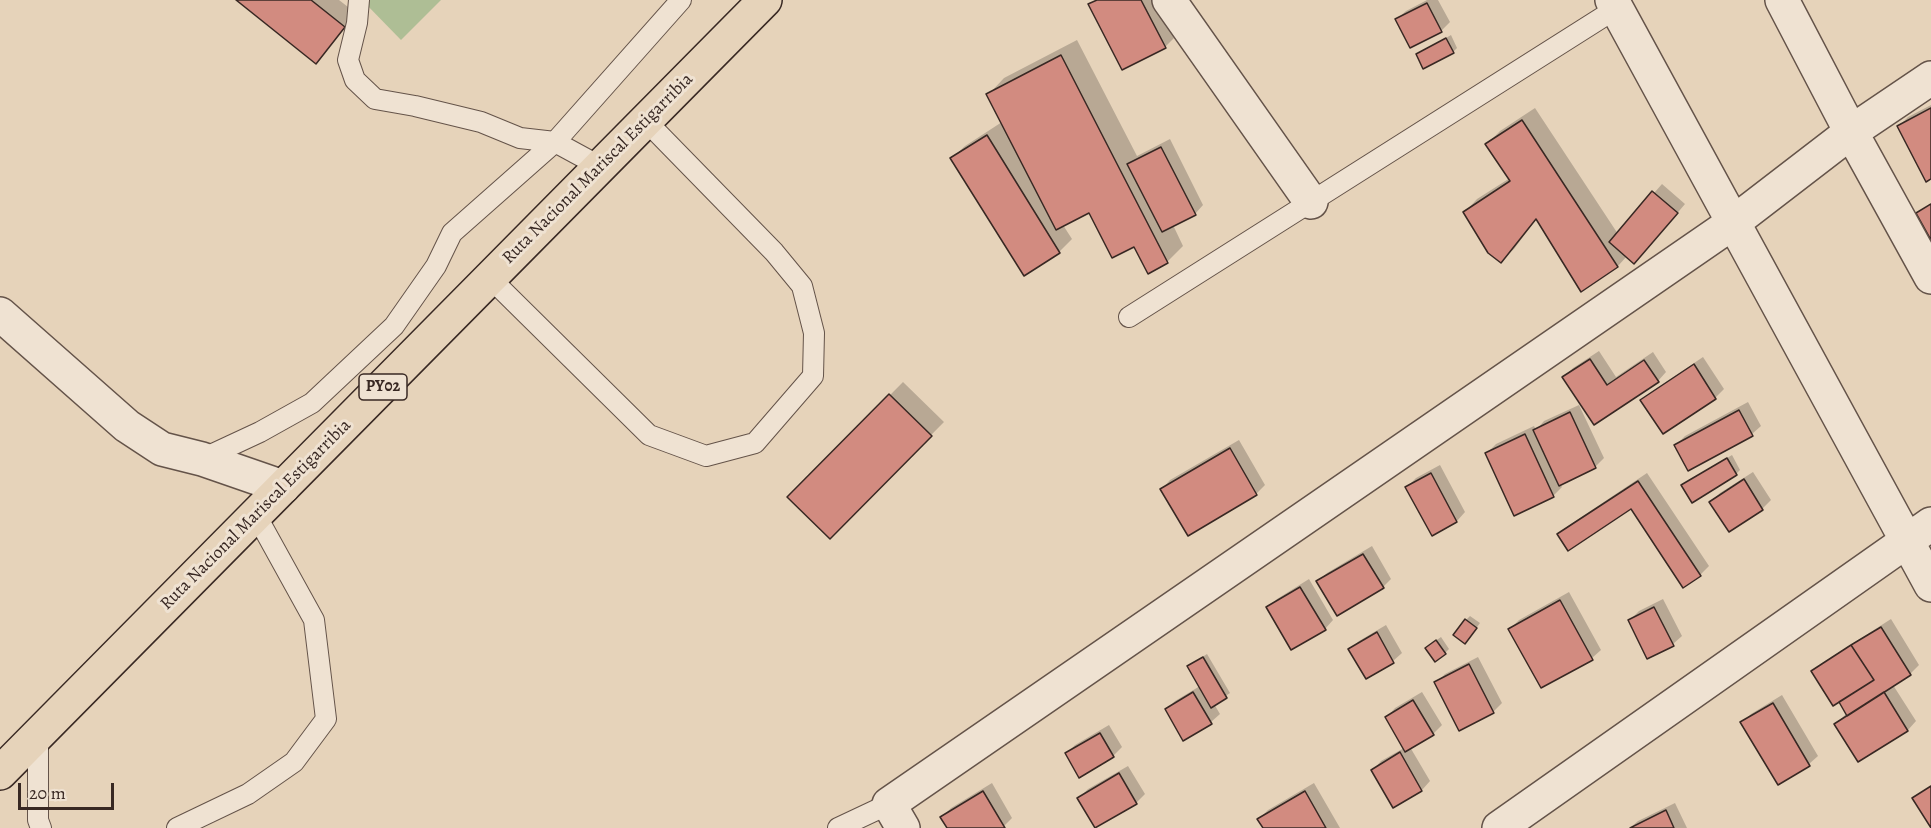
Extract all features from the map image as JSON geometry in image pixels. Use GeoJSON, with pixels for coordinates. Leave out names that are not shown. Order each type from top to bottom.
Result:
{"type":"FeatureCollection","features":[{"type":"Feature","properties":{"kind":"main road","name":"Ruta Nacional Mariscal Estigarribia"},"geometry":{"type":"LineString","coordinates":[[0,774],[765,0]]}},
{"type":"Feature","properties":{"kind":"street"},"geometry":{"type":"LineString","coordinates":[[1169,0],[1311,202]]}},
{"type":"Feature","properties":{"kind":"street"},"geometry":{"type":"LineString","coordinates":[[1782,0],[1931,277]]}},
{"type":"Feature","properties":{"kind":"street"},"geometry":{"type":"LineString","coordinates":[[1615,4],[1734,222],[1918,532],[1931,585]]}},
{"type":"Feature","properties":{"kind":"street"},"geometry":{"type":"LineString","coordinates":[[896,816],[1734,222],[1851,132],[1931,78]]}},
{"type":"Feature","properties":{"kind":"street"},"geometry":{"type":"LineString","coordinates":[[0,314],[127,426],[162,449],[202,459],[283,488]]}},
{"type":"Feature","properties":{"kind":"street"},"geometry":{"type":"LineString","coordinates":[[1499,828],[1918,532]]}},
{"type":"Feature","properties":{"kind":"lane"},"geometry":{"type":"LineString","coordinates":[[359,0],[357,23],[348,60],[356,80],[375,99],[416,106],[481,122],[520,138],[555,142],[601,167]]}},
{"type":"Feature","properties":{"kind":"lane"},"geometry":{"type":"LineString","coordinates":[[202,459],[260,432],[312,402],[394,326],[436,266],[452,233],[555,142],[673,4]]}},
{"type":"Feature","properties":{"kind":"lane"},"geometry":{"type":"LineString","coordinates":[[1129,317],[1311,202],[1615,4]]}},
{"type":"Feature","properties":{"kind":"lane"},"geometry":{"type":"LineString","coordinates":[[490,279],[649,435],[706,456],[755,443],[813,376],[814,333],[802,286],[774,252],[646,121]]}},
{"type":"Feature","properties":{"kind":"lane"},"geometry":{"type":"LineString","coordinates":[[210,828],[248,794],[294,762],[326,719],[314,621],[256,515]]}},
{"type":"Feature","properties":{"kind":"lane"},"geometry":{"type":"LineString","coordinates":[[38,735],[38,820],[41,828]]}},
{"type":"Feature","properties":{"kind":"lane"},"geometry":{"type":"LineString","coordinates":[[177,828],[248,794]]}},
{"type":"Feature","properties":{"kind":"lane"},"geometry":{"type":"LineString","coordinates":[[838,828],[896,816]]}},
{"type":"Feature","properties":{"kind":"green space"},"geometry":{"type":"Polygon","coordinates":[[[362,0],[441,0],[401,40],[362,0]]]}},
{"type":"Feature","properties":{"kind":"building"},"geometry":{"type":"Polygon","coordinates":[[[236,0],[311,0],[345,27],[316,64],[236,0]]]}},
{"type":"Feature","properties":{"kind":"building"},"geometry":{"type":"Polygon","coordinates":[[[1097,0],[1141,0],[1166,48],[1122,70],[1088,4],[1097,0]]]}},
{"type":"Feature","properties":{"kind":"building"},"geometry":{"type":"Polygon","coordinates":[[[1427,3],[1442,32],[1410,48],[1395,19],[1427,3]]]}},
{"type":"Feature","properties":{"kind":"building"},"geometry":{"type":"Polygon","coordinates":[[[1446,38],[1454,53],[1423,69],[1416,54],[1446,38]]]}},
{"type":"Feature","properties":{"kind":"building"},"geometry":{"type":"Polygon","coordinates":[[[1061,55],[1168,263],[1148,274],[1134,247],[1112,258],[1089,213],[1056,230],[986,94],[1061,55]]]}},
{"type":"Feature","properties":{"kind":"building"},"geometry":{"type":"Polygon","coordinates":[[[1931,108],[1931,179],[1926,182],[1897,126],[1931,108]]]}},
{"type":"Feature","properties":{"kind":"building"},"geometry":{"type":"Polygon","coordinates":[[[1522,120],[1618,267],[1581,292],[1536,219],[1501,263],[1488,253],[1463,212],[1510,181],[1485,144],[1522,120]]]}},
{"type":"Feature","properties":{"kind":"building"},"geometry":{"type":"Polygon","coordinates":[[[987,135],[1060,253],[1024,276],[950,158],[987,135]]]}},
{"type":"Feature","properties":{"kind":"building"},"geometry":{"type":"Polygon","coordinates":[[[1161,147],[1196,215],[1162,232],[1127,164],[1161,147]]]}},
{"type":"Feature","properties":{"kind":"building"},"geometry":{"type":"Polygon","coordinates":[[[1652,191],[1678,213],[1634,264],[1609,242],[1652,191]]]}},
{"type":"Feature","properties":{"kind":"building"},"geometry":{"type":"Polygon","coordinates":[[[1931,204],[1931,240],[1916,213],[1931,204]]]}},
{"type":"Feature","properties":{"kind":"building"},"geometry":{"type":"Polygon","coordinates":[[[1590,359],[1607,385],[1644,360],[1659,382],[1594,425],[1562,377],[1590,359]]]}},
{"type":"Feature","properties":{"kind":"building"},"geometry":{"type":"Polygon","coordinates":[[[1694,364],[1716,399],[1663,434],[1640,400],[1694,364]]]}},
{"type":"Feature","properties":{"kind":"building"},"geometry":{"type":"Polygon","coordinates":[[[889,394],[932,436],[830,539],[787,497],[889,394]]]}},
{"type":"Feature","properties":{"kind":"building"},"geometry":{"type":"Polygon","coordinates":[[[1739,410],[1753,436],[1688,471],[1674,445],[1739,410]]]}},
{"type":"Feature","properties":{"kind":"building"},"geometry":{"type":"Polygon","coordinates":[[[1570,412],[1596,468],[1559,486],[1533,430],[1570,412]]]}},
{"type":"Feature","properties":{"kind":"building"},"geometry":{"type":"Polygon","coordinates":[[[1525,434],[1554,497],[1514,516],[1485,453],[1525,434]]]}},
{"type":"Feature","properties":{"kind":"building"},"geometry":{"type":"Polygon","coordinates":[[[1230,448],[1257,495],[1188,536],[1160,489],[1230,448]]]}},
{"type":"Feature","properties":{"kind":"building"},"geometry":{"type":"Polygon","coordinates":[[[1727,458],[1737,475],[1692,503],[1681,485],[1727,458]]]}},
{"type":"Feature","properties":{"kind":"building"},"geometry":{"type":"Polygon","coordinates":[[[1431,473],[1457,522],[1432,536],[1405,487],[1431,473]]]}},
{"type":"Feature","properties":{"kind":"building"},"geometry":{"type":"Polygon","coordinates":[[[1744,479],[1763,510],[1729,532],[1709,502],[1744,479]]]}},
{"type":"Feature","properties":{"kind":"building"},"geometry":{"type":"Polygon","coordinates":[[[1638,481],[1701,576],[1683,588],[1631,509],[1568,551],[1557,534],[1638,481]]]}},
{"type":"Feature","properties":{"kind":"building"},"geometry":{"type":"Polygon","coordinates":[[[1363,554],[1384,588],[1337,616],[1316,581],[1363,554]]]}},
{"type":"Feature","properties":{"kind":"building"},"geometry":{"type":"Polygon","coordinates":[[[1300,587],[1326,630],[1291,650],[1266,607],[1300,587]]]}},
{"type":"Feature","properties":{"kind":"building"},"geometry":{"type":"Polygon","coordinates":[[[1560,600],[1593,660],[1541,688],[1508,629],[1560,600]]]}},
{"type":"Feature","properties":{"kind":"building"},"geometry":{"type":"Polygon","coordinates":[[[1654,607],[1674,646],[1647,659],[1628,620],[1654,607]]]}},
{"type":"Feature","properties":{"kind":"building"},"geometry":{"type":"Polygon","coordinates":[[[1465,619],[1477,628],[1465,644],[1453,635],[1465,619]]]}},
{"type":"Feature","properties":{"kind":"building"},"geometry":{"type":"Polygon","coordinates":[[[1881,627],[1911,675],[1847,716],[1839,702],[1874,680],[1851,645],[1881,627]]]}},
{"type":"Feature","properties":{"kind":"building"},"geometry":{"type":"Polygon","coordinates":[[[1377,632],[1394,663],[1366,679],[1348,649],[1377,632]]]}},
{"type":"Feature","properties":{"kind":"building"},"geometry":{"type":"Polygon","coordinates":[[[1436,640],[1446,654],[1435,662],[1425,648],[1436,640]]]}},
{"type":"Feature","properties":{"kind":"building"},"geometry":{"type":"Polygon","coordinates":[[[1851,645],[1874,680],[1833,706],[1811,671],[1851,645]]]}},
{"type":"Feature","properties":{"kind":"building"},"geometry":{"type":"Polygon","coordinates":[[[1203,657],[1227,698],[1211,708],[1187,666],[1203,657]]]}},
{"type":"Feature","properties":{"kind":"building"},"geometry":{"type":"Polygon","coordinates":[[[1469,664],[1494,713],[1459,731],[1434,682],[1469,664]]]}},
{"type":"Feature","properties":{"kind":"building"},"geometry":{"type":"Polygon","coordinates":[[[1193,692],[1212,724],[1183,741],[1165,709],[1193,692]]]}},
{"type":"Feature","properties":{"kind":"building"},"geometry":{"type":"Polygon","coordinates":[[[1884,692],[1908,731],[1858,762],[1834,724],[1884,692]]]}},
{"type":"Feature","properties":{"kind":"building"},"geometry":{"type":"Polygon","coordinates":[[[1413,700],[1434,735],[1405,752],[1385,717],[1413,700]]]}},
{"type":"Feature","properties":{"kind":"building"},"geometry":{"type":"Polygon","coordinates":[[[1773,703],[1810,766],[1778,785],[1740,722],[1773,703]]]}},
{"type":"Feature","properties":{"kind":"building"},"geometry":{"type":"Polygon","coordinates":[[[1100,733],[1114,757],[1079,778],[1065,753],[1100,733]]]}},
{"type":"Feature","properties":{"kind":"building"},"geometry":{"type":"Polygon","coordinates":[[[1400,752],[1422,791],[1393,808],[1371,770],[1400,752]]]}},
{"type":"Feature","properties":{"kind":"building"},"geometry":{"type":"Polygon","coordinates":[[[1119,773],[1137,804],[1095,828],[1077,798],[1119,773]]]}},
{"type":"Feature","properties":{"kind":"building"},"geometry":{"type":"Polygon","coordinates":[[[1931,786],[1931,828],[1912,798],[1931,786]]]}},
{"type":"Feature","properties":{"kind":"building"},"geometry":{"type":"Polygon","coordinates":[[[983,791],[1005,828],[947,828],[940,817],[983,791]]]}},
{"type":"Feature","properties":{"kind":"building"},"geometry":{"type":"Polygon","coordinates":[[[1305,791],[1326,828],[1263,828],[1257,819],[1305,791]]]}},
{"type":"Feature","properties":{"kind":"building"},"geometry":{"type":"Polygon","coordinates":[[[1666,810],[1674,828],[1630,828],[1666,810]]]}}]}
